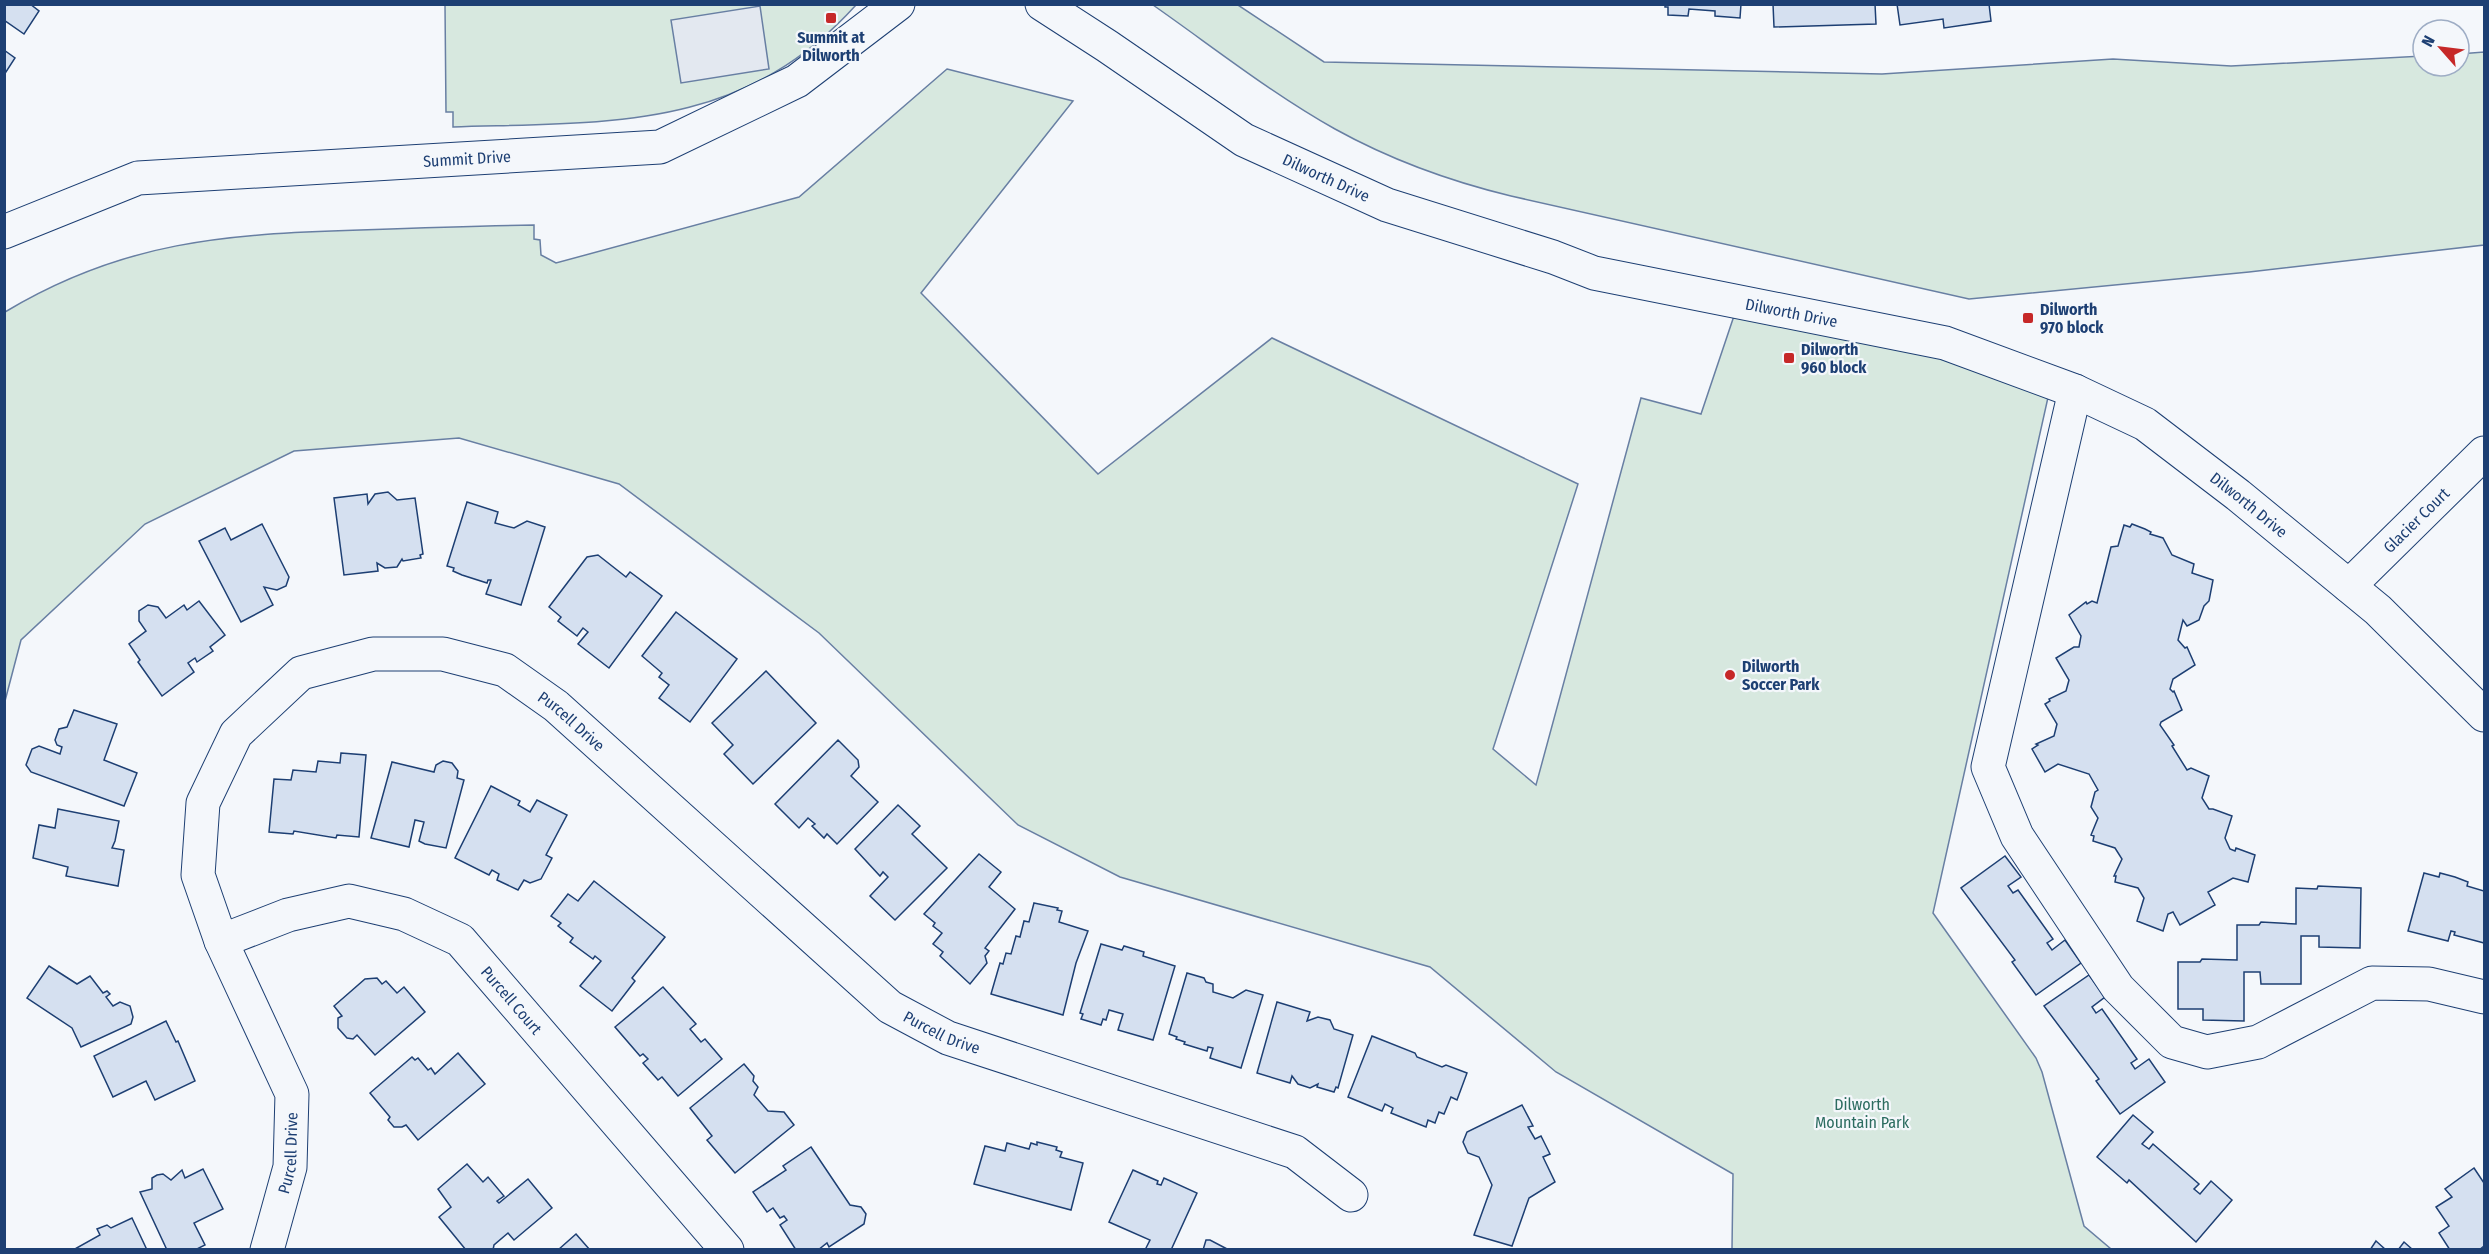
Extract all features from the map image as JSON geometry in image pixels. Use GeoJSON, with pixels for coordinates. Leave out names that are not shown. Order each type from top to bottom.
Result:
{"type":"FeatureCollection","features":[{"type":"Feature","properties":{"kind":"street","name":"Summit Drive"},"geometry":{"type":"LineString","coordinates":[[4,232],[138,178],[660,147],[797,81],[898,4]]}},
{"type":"Feature","properties":{"kind":"street","name":"Dilworth Drive"},"geometry":{"type":"LineString","coordinates":[[1042,4],[1244,140],[1387,205],[1594,273],[1945,344],[2075,391],[2145,424],[2238,495],[2378,610],[2484,715]]}},
{"type":"Feature","properties":{"kind":"street"},"geometry":{"type":"LineString","coordinates":[[2075,391],[1988,767],[2018,836],[2118,988],[2172,1042],[2207,1052],[2258,1042],[2372,983],[2429,984],[2484,997]]}},
{"type":"Feature","properties":{"kind":"street","name":"Glacier Court"},"geometry":{"type":"LineString","coordinates":[[2349,586],[2484,453]]}},
{"type":"Feature","properties":{"kind":"street","name":"Purcell Drive"},"geometry":{"type":"LineString","coordinates":[[267,1250],[290,1167],[292,1094],[221,941],[198,875],[203,803],[236,734],[301,673],[373,654],[443,654],[505,670],[556,706],[890,1007],[948,1038],[1295,1152],[1351,1195]]}},
{"type":"Feature","properties":{"kind":"street","name":"Purcell Court"},"geometry":{"type":"LineString","coordinates":[[221,941],[288,915],[349,901],[404,914],[460,940],[728,1250]]}},
{"type":"Feature","properties":{"kind":"green space"},"geometry":{"type":"Polygon","coordinates":[[[445,5],[856,5],[812,46],[767,77],[719,98],[670,112],[619,120],[453,127],[453,112],[446,112],[445,5]]]}},
{"type":"Feature","properties":{"kind":"green space"},"geometry":{"type":"Polygon","coordinates":[[[1153,5],[1238,5],[1324,62],[1882,74],[2113,59],[2231,66],[2411,57],[2411,78],[2471,78],[2471,53],[2484,52],[2484,245],[2249,272],[1969,299],[1465,184],[1356,140],[1311,115],[1153,5]]]}},
{"type":"Feature","properties":{"kind":"green space","name":"Dilworth Mountain Park"},"geometry":{"type":"Polygon","coordinates":[[[947,69],[1073,101],[921,293],[1098,474],[1272,338],[1578,484],[1493,749],[1536,785],[1641,398],[1701,414],[1739,301],[2051,384],[1933,913],[2036,1058],[2042,1072],[2084,1226],[2111,1249],[1732,1249],[1733,1174],[1556,1072],[1430,967],[1120,877],[1018,825],[819,633],[619,484],[459,438],[294,451],[145,524],[21,640],[5,701],[5,312],[49,288],[91,270],[134,256],[220,239],[311,232],[534,225],[534,239],[540,240],[541,255],[556,263],[799,197],[947,69]]]}},
{"type":"Feature","properties":{"kind":"shaded area"},"geometry":{"type":"Polygon","coordinates":[[[760,6],[769,69],[681,83],[671,20],[760,6]]]}},
{"type":"Feature","properties":{"kind":"building"},"geometry":{"type":"Polygon","coordinates":[[[4,4],[30,4],[39,11],[24,34],[4,20],[4,4]]]}},
{"type":"Feature","properties":{"kind":"building"},"geometry":{"type":"Polygon","coordinates":[[[1665,4],[1741,4],[1740,18],[1715,16],[1715,11],[1689,9],[1688,16],[1668,15],[1668,7],[1665,7],[1665,4]]]}},
{"type":"Feature","properties":{"kind":"building"},"geometry":{"type":"Polygon","coordinates":[[[1773,4],[1875,4],[1876,24],[1774,27],[1773,4]]]}},
{"type":"Feature","properties":{"kind":"building"},"geometry":{"type":"Polygon","coordinates":[[[1897,4],[1989,4],[1991,21],[1944,28],[1943,19],[1900,25],[1897,4]]]}},
{"type":"Feature","properties":{"kind":"building"},"geometry":{"type":"Polygon","coordinates":[[[4,50],[15,58],[4,75],[4,50]]]}},
{"type":"Feature","properties":{"kind":"building"},"geometry":{"type":"Polygon","coordinates":[[[388,492],[397,500],[415,498],[423,554],[420,555],[421,558],[403,561],[402,559],[397,567],[385,568],[377,563],[378,571],[344,575],[334,498],[367,494],[368,504],[375,494],[388,492]]]}},
{"type":"Feature","properties":{"kind":"building"},"geometry":{"type":"Polygon","coordinates":[[[467,502],[498,512],[495,523],[514,528],[527,521],[545,527],[521,605],[486,594],[491,580],[487,583],[462,575],[453,571],[454,568],[447,566],[467,502]]]}},
{"type":"Feature","properties":{"kind":"building"},"geometry":{"type":"Polygon","coordinates":[[[262,524],[289,577],[286,586],[277,590],[264,587],[273,605],[241,622],[199,541],[225,528],[231,540],[262,524]]]}},
{"type":"Feature","properties":{"kind":"building"},"geometry":{"type":"Polygon","coordinates":[[[2132,524],[2163,538],[2172,555],[2194,564],[2192,573],[2213,580],[2209,601],[2204,606],[2199,620],[2187,626],[2183,620],[2178,640],[2185,648],[2187,647],[2195,665],[2173,679],[2170,689],[2174,691],[2182,710],[2161,722],[2160,725],[2187,770],[2191,768],[2209,776],[2202,798],[2209,809],[2232,816],[2225,838],[2230,849],[2235,851],[2236,848],[2255,855],[2248,882],[2233,878],[2208,892],[2215,905],[2180,925],[2173,912],[2168,914],[2163,931],[2137,921],[2144,898],[2138,888],[2115,882],[2116,876],[2114,876],[2122,859],[2115,848],[2093,841],[2094,836],[2091,835],[2098,818],[2091,807],[2095,792],[2098,790],[2089,774],[2058,764],[2045,772],[2032,749],[2038,745],[2036,744],[2054,736],[2057,724],[2045,704],[2050,701],[2049,699],[2066,691],[2069,680],[2056,658],[2074,647],[2079,647],[2081,636],[2069,615],[2086,602],[2087,604],[2092,601],[2097,603],[2111,547],[2118,546],[2124,525],[2130,527],[2132,524]]]}},
{"type":"Feature","properties":{"kind":"building"},"geometry":{"type":"Polygon","coordinates":[[[598,555],[626,577],[630,572],[662,596],[609,668],[578,644],[588,632],[583,628],[577,636],[558,621],[561,617],[549,607],[587,557],[598,555]]]}},
{"type":"Feature","properties":{"kind":"building"},"geometry":{"type":"Polygon","coordinates":[[[199,601],[225,635],[210,647],[213,651],[197,662],[195,658],[188,663],[194,672],[162,696],[138,662],[140,660],[129,644],[146,631],[139,621],[139,611],[148,605],[158,607],[166,618],[184,605],[187,610],[199,601]]]}},
{"type":"Feature","properties":{"kind":"building"},"geometry":{"type":"Polygon","coordinates":[[[676,612],[737,659],[690,722],[659,698],[669,685],[659,677],[662,673],[642,656],[676,612]]]}},
{"type":"Feature","properties":{"kind":"building"},"geometry":{"type":"Polygon","coordinates":[[[766,671],[816,723],[753,784],[724,754],[733,745],[712,723],[766,671]]]}},
{"type":"Feature","properties":{"kind":"building"},"geometry":{"type":"Polygon","coordinates":[[[74,710],[117,724],[104,760],[137,773],[124,806],[31,772],[26,765],[32,749],[39,746],[60,754],[62,747],[57,745],[55,740],[59,729],[67,727],[74,710]]]}},
{"type":"Feature","properties":{"kind":"building"},"geometry":{"type":"Polygon","coordinates":[[[838,740],[858,760],[859,767],[851,776],[878,802],[837,844],[827,834],[824,838],[812,826],[815,824],[808,818],[799,828],[775,804],[838,740]]]}},
{"type":"Feature","properties":{"kind":"building"},"geometry":{"type":"Polygon","coordinates":[[[341,753],[366,755],[359,837],[337,835],[336,838],[294,831],[293,834],[269,832],[274,779],[291,780],[293,770],[316,772],[318,761],[340,763],[341,753]]]}},
{"type":"Feature","properties":{"kind":"building"},"geometry":{"type":"Polygon","coordinates":[[[443,761],[452,763],[458,771],[457,778],[464,780],[446,848],[419,841],[424,822],[415,820],[409,847],[371,838],[392,762],[434,772],[436,765],[443,761]]]}},
{"type":"Feature","properties":{"kind":"building"},"geometry":{"type":"Polygon","coordinates":[[[491,786],[520,801],[518,805],[530,812],[537,800],[567,815],[546,855],[552,858],[541,879],[530,883],[524,880],[518,890],[497,880],[499,874],[492,870],[489,875],[455,858],[491,786]]]}},
{"type":"Feature","properties":{"kind":"building"},"geometry":{"type":"Polygon","coordinates":[[[898,805],[920,826],[912,834],[947,868],[895,920],[870,896],[888,877],[883,872],[880,876],[855,849],[898,805]]]}},
{"type":"Feature","properties":{"kind":"building"},"geometry":{"type":"Polygon","coordinates":[[[58,809],[119,821],[112,848],[124,850],[118,886],[66,876],[68,867],[33,858],[39,825],[55,828],[58,809]]]}},
{"type":"Feature","properties":{"kind":"building"},"geometry":{"type":"Polygon","coordinates":[[[979,854],[1001,872],[989,887],[1015,909],[985,948],[989,951],[985,956],[987,963],[970,984],[940,956],[943,952],[933,944],[942,933],[924,914],[979,854]]]}},
{"type":"Feature","properties":{"kind":"building"},"geometry":{"type":"Polygon","coordinates":[[[2005,856],[2021,877],[2008,886],[2013,893],[2018,890],[2053,939],[2047,943],[2052,950],[2065,940],[2081,963],[2036,995],[2012,962],[2015,960],[1961,888],[2005,856]]]}},
{"type":"Feature","properties":{"kind":"building"},"geometry":{"type":"Polygon","coordinates":[[[2424,873],[2439,877],[2440,873],[2455,877],[2468,882],[2467,886],[2484,891],[2484,943],[2454,935],[2455,932],[2451,931],[2448,941],[2408,931],[2424,873]]]}},
{"type":"Feature","properties":{"kind":"building"},"geometry":{"type":"Polygon","coordinates":[[[594,881],[665,937],[632,978],[635,981],[612,1011],[580,986],[601,961],[595,956],[593,959],[570,942],[573,938],[558,926],[561,923],[551,916],[568,894],[578,901],[594,881]]]}},
{"type":"Feature","properties":{"kind":"building"},"geometry":{"type":"Polygon","coordinates":[[[2318,886],[2361,888],[2360,948],[2319,947],[2319,936],[2301,936],[2301,984],[2261,984],[2260,972],[2244,972],[2244,1021],[2203,1020],[2203,1009],[2178,1009],[2178,962],[2200,962],[2202,959],[2237,960],[2237,925],[2259,925],[2261,922],[2296,924],[2296,888],[2317,889],[2318,886]]]}},
{"type":"Feature","properties":{"kind":"building"},"geometry":{"type":"Polygon","coordinates":[[[1034,903],[1058,908],[1057,910],[1062,911],[1059,922],[1088,931],[1076,963],[1063,1015],[991,994],[1000,963],[1003,964],[1006,953],[1011,954],[1016,936],[1020,937],[1024,921],[1029,922],[1034,903]]]}},
{"type":"Feature","properties":{"kind":"building"},"geometry":{"type":"Polygon","coordinates":[[[1101,944],[1122,950],[1124,946],[1144,952],[1143,956],[1175,966],[1153,1040],[1118,1030],[1123,1014],[1109,1010],[1106,1020],[1103,1019],[1101,1025],[1081,1019],[1083,1014],[1080,1013],[1101,944]]]}},
{"type":"Feature","properties":{"kind":"building"},"geometry":{"type":"Polygon","coordinates":[[[49,966],[77,984],[90,976],[103,993],[107,991],[110,994],[106,997],[113,1006],[120,1002],[130,1006],[133,1017],[131,1024],[81,1047],[72,1028],[27,998],[49,966]]]}},
{"type":"Feature","properties":{"kind":"building"},"geometry":{"type":"Polygon","coordinates":[[[1187,973],[1204,978],[1206,982],[1213,984],[1213,992],[1233,998],[1246,990],[1263,995],[1241,1068],[1210,1058],[1213,1048],[1208,1047],[1207,1051],[1184,1044],[1185,1042],[1169,1034],[1187,973]]]}},
{"type":"Feature","properties":{"kind":"building"},"geometry":{"type":"Polygon","coordinates":[[[2089,975],[2105,997],[2092,1007],[2096,1013],[2102,1009],[2137,1059],[2131,1063],[2135,1069],[2149,1059],[2165,1082],[2120,1114],[2096,1081],[2099,1079],[2044,1006],[2089,975]]]}},
{"type":"Feature","properties":{"kind":"building"},"geometry":{"type":"Polygon","coordinates":[[[377,978],[382,984],[386,981],[397,993],[404,987],[425,1012],[375,1055],[357,1035],[353,1039],[347,1038],[338,1028],[338,1018],[342,1016],[334,1006],[365,979],[377,978]]]}},
{"type":"Feature","properties":{"kind":"building"},"geometry":{"type":"Polygon","coordinates":[[[663,987],[696,1024],[690,1029],[701,1042],[705,1039],[722,1059],[678,1096],[662,1077],[658,1080],[643,1063],[648,1059],[643,1054],[640,1056],[615,1027],[663,987]]]}},
{"type":"Feature","properties":{"kind":"building"},"geometry":{"type":"Polygon","coordinates":[[[1277,1002],[1310,1012],[1307,1021],[1318,1017],[1330,1020],[1334,1029],[1353,1035],[1338,1088],[1336,1087],[1334,1092],[1317,1087],[1318,1084],[1310,1088],[1298,1084],[1292,1076],[1290,1083],[1257,1073],[1277,1002]]]}},
{"type":"Feature","properties":{"kind":"building"},"geometry":{"type":"Polygon","coordinates":[[[166,1021],[176,1042],[178,1041],[195,1081],[155,1100],[146,1081],[113,1097],[94,1056],[166,1021]]]}},
{"type":"Feature","properties":{"kind":"building"},"geometry":{"type":"Polygon","coordinates":[[[1372,1036],[1415,1053],[1417,1057],[1442,1067],[1446,1065],[1467,1073],[1457,1100],[1451,1097],[1444,1114],[1439,1112],[1435,1123],[1428,1120],[1426,1127],[1391,1113],[1393,1108],[1385,1104],[1382,1111],[1348,1097],[1372,1036]]]}},
{"type":"Feature","properties":{"kind":"building"},"geometry":{"type":"Polygon","coordinates":[[[458,1053],[485,1084],[418,1140],[406,1125],[394,1127],[388,1120],[390,1117],[370,1093],[412,1057],[415,1060],[418,1058],[428,1070],[431,1068],[435,1074],[458,1053]]]}},
{"type":"Feature","properties":{"kind":"building"},"geometry":{"type":"Polygon","coordinates":[[[744,1064],[754,1076],[753,1081],[758,1087],[754,1095],[768,1111],[784,1112],[794,1125],[735,1173],[707,1140],[712,1136],[690,1108],[744,1064]]]}},
{"type":"Feature","properties":{"kind":"building"},"geometry":{"type":"Polygon","coordinates":[[[1522,1105],[1533,1126],[1528,1127],[1535,1139],[1541,1136],[1550,1154],[1543,1157],[1555,1182],[1529,1198],[1512,1246],[1474,1235],[1492,1185],[1479,1157],[1468,1153],[1463,1142],[1467,1132],[1522,1105]]]}},
{"type":"Feature","properties":{"kind":"building"},"geometry":{"type":"Polygon","coordinates":[[[2133,1115],[2153,1132],[2142,1144],[2149,1149],[2153,1144],[2199,1184],[2194,1189],[2200,1194],[2211,1181],[2232,1200],[2196,1242],[2129,1180],[2127,1183],[2097,1157],[2133,1115]]]}},
{"type":"Feature","properties":{"kind":"building"},"geometry":{"type":"Polygon","coordinates":[[[1037,1142],[1057,1147],[1056,1150],[1062,1152],[1060,1157],[1083,1163],[1071,1210],[974,1184],[985,1146],[1005,1151],[1007,1143],[1029,1149],[1031,1143],[1037,1145],[1037,1142]]]}},
{"type":"Feature","properties":{"kind":"building"},"geometry":{"type":"Polygon","coordinates":[[[811,1147],[850,1205],[861,1207],[866,1214],[864,1224],[829,1247],[827,1243],[818,1250],[796,1250],[780,1225],[787,1220],[784,1216],[780,1218],[773,1208],[767,1212],[753,1192],[786,1170],[783,1166],[811,1147]]]}},
{"type":"Feature","properties":{"kind":"building"},"geometry":{"type":"Polygon","coordinates":[[[467,1164],[483,1182],[488,1177],[504,1196],[497,1201],[499,1203],[528,1179],[552,1208],[514,1240],[508,1233],[494,1245],[493,1250],[466,1250],[439,1217],[451,1207],[438,1189],[467,1164]]]}},
{"type":"Feature","properties":{"kind":"building"},"geometry":{"type":"Polygon","coordinates":[[[2474,1168],[2484,1183],[2484,1246],[2479,1250],[2450,1250],[2439,1233],[2449,1226],[2436,1207],[2452,1197],[2445,1189],[2474,1168]]]}},
{"type":"Feature","properties":{"kind":"building"},"geometry":{"type":"Polygon","coordinates":[[[203,1169],[223,1209],[194,1223],[205,1245],[195,1250],[167,1250],[140,1192],[152,1189],[152,1178],[157,1175],[163,1174],[171,1180],[182,1170],[185,1178],[203,1169]]]}},
{"type":"Feature","properties":{"kind":"building"},"geometry":{"type":"Polygon","coordinates":[[[1133,1170],[1158,1181],[1157,1184],[1161,1185],[1164,1178],[1197,1193],[1171,1250],[1148,1250],[1146,1248],[1150,1240],[1109,1222],[1133,1170]]]}},
{"type":"Feature","properties":{"kind":"building"},"geometry":{"type":"Polygon","coordinates":[[[132,1218],[147,1250],[73,1250],[100,1235],[97,1229],[107,1225],[111,1228],[132,1218]]]}},
{"type":"Feature","properties":{"kind":"building"},"geometry":{"type":"Polygon","coordinates":[[[576,1234],[590,1250],[558,1250],[576,1234]]]}},
{"type":"Feature","properties":{"kind":"building"},"geometry":{"type":"Polygon","coordinates":[[[1206,1240],[1210,1240],[1229,1250],[1203,1250],[1206,1240]]]}},
{"type":"Feature","properties":{"kind":"building"},"geometry":{"type":"Polygon","coordinates":[[[2376,1241],[2386,1250],[2370,1250],[2376,1241]]]}},
{"type":"Feature","properties":{"kind":"building"},"geometry":{"type":"Polygon","coordinates":[[[2404,1242],[2413,1250],[2398,1250],[2404,1242]]]}},
{"type":"Feature","properties":{"kind":"place","name":"Summit at Dilworth"},"geometry":{"type":"Point","coordinates":[831,18]}},
{"type":"Feature","properties":{"kind":"place","name":"Dilworth 970 block"},"geometry":{"type":"Point","coordinates":[2028,318]}},
{"type":"Feature","properties":{"kind":"place","name":"Dilworth 960 block"},"geometry":{"type":"Point","coordinates":[1789,358]}},
{"type":"Feature","properties":{"kind":"place","name":"Dilworth Soccer Park"},"geometry":{"type":"Point","coordinates":[1730,675]}}]}
